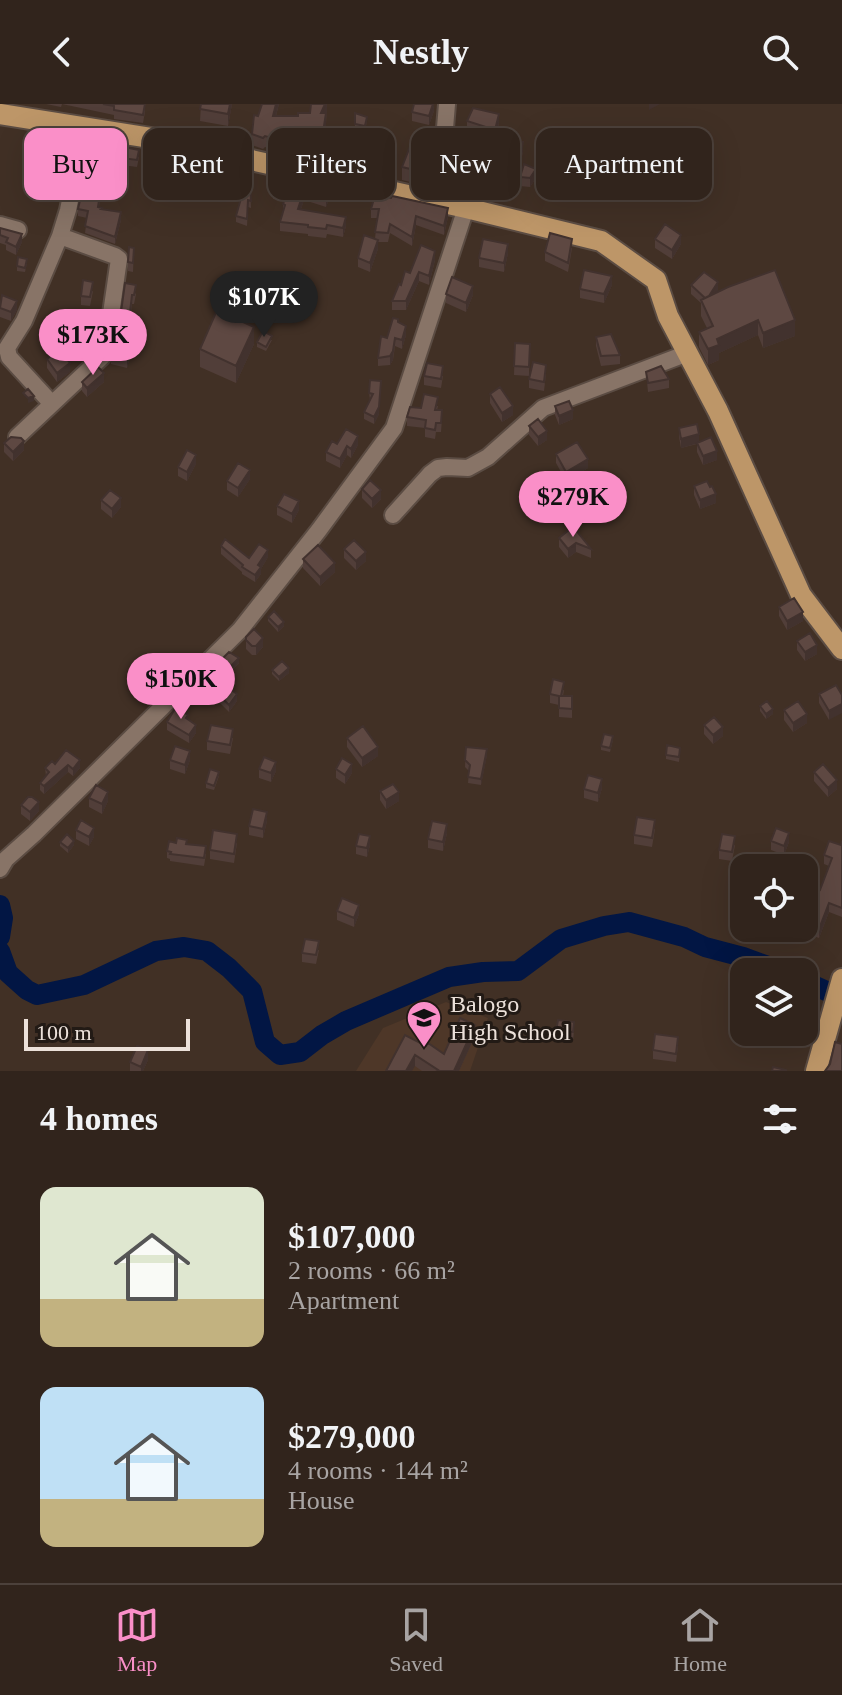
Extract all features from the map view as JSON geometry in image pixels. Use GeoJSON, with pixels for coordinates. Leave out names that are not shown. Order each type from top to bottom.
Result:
{"type":"FeatureCollection","features":[{"type":"Feature","properties":{"kind":"main road"},"geometry":{"type":"LineString","coordinates":[[0,114],[79,128]]}},
{"type":"Feature","properties":{"kind":"main road"},"geometry":{"type":"LineString","coordinates":[[127,135],[411,196]]}},
{"type":"Feature","properties":{"kind":"main road"},"geometry":{"type":"LineString","coordinates":[[431,200],[601,241],[656,280],[668,316],[718,411],[801,595],[842,649]]}},
{"type":"Feature","properties":{"kind":"main road"},"geometry":{"type":"LineString","coordinates":[[816,1071],[842,979]]}},
{"type":"Feature","properties":{"kind":"street"},"geometry":{"type":"LineString","coordinates":[[445,128],[447,104]]}},
{"type":"Feature","properties":{"kind":"street"},"geometry":{"type":"LineString","coordinates":[[52,404],[9,357],[7,348],[24,321],[60,236],[70,200]]}},
{"type":"Feature","properties":{"kind":"street"},"geometry":{"type":"LineString","coordinates":[[3,864],[240,630],[394,428],[466,208]]}},
{"type":"Feature","properties":{"kind":"street"},"geometry":{"type":"LineString","coordinates":[[0,225],[18,230]]}},
{"type":"Feature","properties":{"kind":"street"},"geometry":{"type":"LineString","coordinates":[[17,437],[96,364],[106,348],[119,259],[60,236]]}},
{"type":"Feature","properties":{"kind":"street"},"geometry":{"type":"LineString","coordinates":[[393,515],[438,468],[468,468],[488,457],[543,408],[688,353]]}},
{"type":"Feature","properties":{"kind":"shaded area","name":"Balogo High School"},"geometry":{"type":"Polygon","coordinates":[[[446,1002],[488,1018],[470,1071],[356,1071],[383,1028],[446,1002]]]}},
{"type":"Feature","properties":{"kind":"building"},"geometry":{"type":"Polygon","coordinates":[[[103,104],[145,104],[143,115],[114,110],[114,106],[103,104]]]}},
{"type":"Feature","properties":{"kind":"building"},"geometry":{"type":"Polygon","coordinates":[[[201,104],[230,104],[228,114],[200,109],[201,104]]]}},
{"type":"Feature","properties":{"kind":"building"},"geometry":{"type":"Polygon","coordinates":[[[262,104],[276,104],[273,116],[310,113],[311,104],[325,104],[321,113],[326,113],[324,128],[268,128],[268,137],[263,138],[252,134],[254,115],[258,116],[262,104]]]}},
{"type":"Feature","properties":{"kind":"building"},"geometry":{"type":"Polygon","coordinates":[[[414,104],[433,104],[429,116],[412,112],[414,104]]]}},
{"type":"Feature","properties":{"kind":"building"},"geometry":{"type":"Polygon","coordinates":[[[473,108],[499,114],[496,128],[467,121],[473,108]]]}},
{"type":"Feature","properties":{"kind":"building"},"geometry":{"type":"Polygon","coordinates":[[[355,113],[367,117],[365,126],[355,124],[355,113]]]}},
{"type":"Feature","properties":{"kind":"building"},"geometry":{"type":"Polygon","coordinates":[[[411,144],[411,169],[402,167],[411,144]]]}},
{"type":"Feature","properties":{"kind":"building"},"geometry":{"type":"Polygon","coordinates":[[[127,148],[139,150],[137,160],[127,159],[127,148]]]}},
{"type":"Feature","properties":{"kind":"building"},"geometry":{"type":"Polygon","coordinates":[[[524,164],[536,169],[530,178],[520,177],[524,164]]]}},
{"type":"Feature","properties":{"kind":"building"},"geometry":{"type":"Polygon","coordinates":[[[395,197],[448,208],[444,226],[416,216],[412,237],[390,224],[388,233],[375,232],[379,209],[371,209],[374,200],[395,200],[395,197]]]}},
{"type":"Feature","properties":{"kind":"building"},"geometry":{"type":"Polygon","coordinates":[[[80,200],[99,200],[98,207],[101,209],[121,212],[115,237],[85,226],[88,211],[78,209],[80,200]]]}},
{"type":"Feature","properties":{"kind":"building"},"geometry":{"type":"Polygon","coordinates":[[[240,200],[248,200],[247,219],[236,216],[240,200]]]}},
{"type":"Feature","properties":{"kind":"building"},"geometry":{"type":"Polygon","coordinates":[[[285,200],[301,200],[298,209],[346,217],[343,228],[327,225],[326,229],[280,222],[285,200]]]}},
{"type":"Feature","properties":{"kind":"building"},"geometry":{"type":"Polygon","coordinates":[[[665,224],[681,235],[672,250],[655,239],[665,224]]]}},
{"type":"Feature","properties":{"kind":"building"},"geometry":{"type":"Polygon","coordinates":[[[0,228],[22,234],[16,247],[0,235],[0,228]]]}},
{"type":"Feature","properties":{"kind":"building"},"geometry":{"type":"Polygon","coordinates":[[[550,233],[572,239],[568,263],[545,252],[550,233]]]}},
{"type":"Feature","properties":{"kind":"building"},"geometry":{"type":"Polygon","coordinates":[[[364,235],[378,240],[370,263],[358,258],[364,235]]]}},
{"type":"Feature","properties":{"kind":"building"},"geometry":{"type":"Polygon","coordinates":[[[483,239],[508,244],[504,263],[479,258],[483,239]]]}},
{"type":"Feature","properties":{"kind":"building"},"geometry":{"type":"Polygon","coordinates":[[[421,245],[435,251],[429,276],[419,272],[406,301],[392,301],[405,271],[410,273],[421,245]]]}},
{"type":"Feature","properties":{"kind":"building"},"geometry":{"type":"Polygon","coordinates":[[[129,247],[134,248],[133,263],[128,262],[129,247]]]}},
{"type":"Feature","properties":{"kind":"building"},"geometry":{"type":"Polygon","coordinates":[[[18,257],[27,259],[25,268],[17,266],[18,257]]]}},
{"type":"Feature","properties":{"kind":"building"},"geometry":{"type":"Polygon","coordinates":[[[584,270],[612,276],[604,294],[580,289],[584,270]]]}},
{"type":"Feature","properties":{"kind":"building"},"geometry":{"type":"Polygon","coordinates":[[[775,270],[795,320],[763,333],[758,320],[717,339],[719,345],[708,349],[699,332],[713,326],[701,300],[775,270]]]}},
{"type":"Feature","properties":{"kind":"building"},"geometry":{"type":"Polygon","coordinates":[[[704,272],[718,282],[705,298],[691,285],[704,272]]]}},
{"type":"Feature","properties":{"kind":"building"},"geometry":{"type":"Polygon","coordinates":[[[452,277],[473,286],[466,303],[446,294],[452,277]]]}},
{"type":"Feature","properties":{"kind":"building"},"geometry":{"type":"Polygon","coordinates":[[[83,280],[93,282],[90,297],[81,296],[83,280]]]}},
{"type":"Feature","properties":{"kind":"building"},"geometry":{"type":"Polygon","coordinates":[[[125,283],[136,285],[132,295],[129,321],[132,322],[127,338],[132,339],[127,359],[111,355],[117,341],[125,283]]]}},
{"type":"Feature","properties":{"kind":"building"},"geometry":{"type":"Polygon","coordinates":[[[2,295],[17,301],[11,312],[0,308],[2,295]]]}},
{"type":"Feature","properties":{"kind":"building"},"geometry":{"type":"Polygon","coordinates":[[[217,310],[254,327],[236,366],[200,349],[217,310]]]}},
{"type":"Feature","properties":{"kind":"building"},"geometry":{"type":"Polygon","coordinates":[[[393,318],[406,326],[402,340],[395,338],[390,356],[378,358],[381,336],[387,338],[393,318]]]}},
{"type":"Feature","properties":{"kind":"building"},"geometry":{"type":"Polygon","coordinates":[[[84,327],[94,335],[86,345],[76,337],[84,327]]]}},
{"type":"Feature","properties":{"kind":"building"},"geometry":{"type":"Polygon","coordinates":[[[263,331],[272,336],[266,347],[257,342],[263,331]]]}},
{"type":"Feature","properties":{"kind":"building"},"geometry":{"type":"Polygon","coordinates":[[[611,334],[620,355],[601,356],[596,337],[611,334]]]}},
{"type":"Feature","properties":{"kind":"building"},"geometry":{"type":"Polygon","coordinates":[[[515,343],[530,344],[529,367],[514,366],[515,343]]]}},
{"type":"Feature","properties":{"kind":"building"},"geometry":{"type":"Polygon","coordinates":[[[59,349],[70,363],[57,373],[47,359],[59,349]]]}},
{"type":"Feature","properties":{"kind":"building"},"geometry":{"type":"Polygon","coordinates":[[[533,362],[546,365],[544,382],[529,379],[533,362]]]}},
{"type":"Feature","properties":{"kind":"building"},"geometry":{"type":"Polygon","coordinates":[[[427,363],[443,366],[441,379],[424,376],[427,363]]]}},
{"type":"Feature","properties":{"kind":"building"},"geometry":{"type":"Polygon","coordinates":[[[661,366],[669,379],[648,383],[646,372],[661,366]]]}},
{"type":"Feature","properties":{"kind":"building"},"geometry":{"type":"Polygon","coordinates":[[[98,367],[104,373],[87,388],[82,382],[98,367]]]}},
{"type":"Feature","properties":{"kind":"building"},"geometry":{"type":"Polygon","coordinates":[[[370,380],[381,381],[379,407],[374,417],[364,412],[373,394],[369,393],[370,380]]]}},
{"type":"Feature","properties":{"kind":"building"},"geometry":{"type":"Polygon","coordinates":[[[500,387],[513,406],[502,413],[490,394],[500,387]]]}},
{"type":"Feature","properties":{"kind":"building"},"geometry":{"type":"Polygon","coordinates":[[[28,389],[34,396],[28,398],[23,393],[28,389]]]}},
{"type":"Feature","properties":{"kind":"building"},"geometry":{"type":"Polygon","coordinates":[[[424,394],[438,397],[435,410],[442,410],[441,423],[436,423],[435,430],[425,428],[426,420],[407,417],[410,407],[421,408],[424,394]]]}},
{"type":"Feature","properties":{"kind":"building"},"geometry":{"type":"Polygon","coordinates":[[[569,401],[573,410],[559,416],[555,406],[569,401]]]}},
{"type":"Feature","properties":{"kind":"building"},"geometry":{"type":"Polygon","coordinates":[[[538,419],[547,431],[538,437],[529,426],[538,419]]]}},
{"type":"Feature","properties":{"kind":"building"},"geometry":{"type":"Polygon","coordinates":[[[697,424],[699,434],[681,439],[679,428],[697,424]]]}},
{"type":"Feature","properties":{"kind":"building"},"geometry":{"type":"Polygon","coordinates":[[[346,429],[358,436],[351,449],[347,446],[340,459],[326,452],[332,441],[337,444],[346,429]]]}},
{"type":"Feature","properties":{"kind":"building"},"geometry":{"type":"Polygon","coordinates":[[[11,437],[24,441],[13,452],[4,443],[11,437]]]}},
{"type":"Feature","properties":{"kind":"building"},"geometry":{"type":"Polygon","coordinates":[[[711,437],[717,451],[703,456],[697,443],[711,437]]]}},
{"type":"Feature","properties":{"kind":"building"},"geometry":{"type":"Polygon","coordinates":[[[577,442],[588,459],[566,472],[556,454],[577,442]]]}},
{"type":"Feature","properties":{"kind":"building"},"geometry":{"type":"Polygon","coordinates":[[[187,450],[196,455],[187,472],[178,467],[187,450]]]}},
{"type":"Feature","properties":{"kind":"building"},"geometry":{"type":"Polygon","coordinates":[[[238,463],[250,470],[238,488],[227,481],[238,463]]]}},
{"type":"Feature","properties":{"kind":"building"},"geometry":{"type":"Polygon","coordinates":[[[599,472],[606,483],[596,489],[590,479],[599,472]]]}},
{"type":"Feature","properties":{"kind":"building"},"geometry":{"type":"Polygon","coordinates":[[[370,480],[381,490],[372,499],[362,489],[370,480]]]}},
{"type":"Feature","properties":{"kind":"building"},"geometry":{"type":"Polygon","coordinates":[[[707,481],[716,494],[700,500],[694,486],[707,481]]]}},
{"type":"Feature","properties":{"kind":"building"},"geometry":{"type":"Polygon","coordinates":[[[110,490],[121,498],[112,509],[101,500],[110,490]]]}},
{"type":"Feature","properties":{"kind":"building"},"geometry":{"type":"Polygon","coordinates":[[[284,494],[299,501],[292,514],[277,506],[284,494]]]}},
{"type":"Feature","properties":{"kind":"building"},"geometry":{"type":"Polygon","coordinates":[[[575,529],[591,549],[576,543],[568,549],[559,538],[575,529]]]}},
{"type":"Feature","properties":{"kind":"building"},"geometry":{"type":"Polygon","coordinates":[[[225,539],[249,558],[259,544],[268,550],[255,575],[221,546],[225,539]]]}},
{"type":"Feature","properties":{"kind":"building"},"geometry":{"type":"Polygon","coordinates":[[[354,540],[366,552],[356,561],[344,549],[354,540]]]}},
{"type":"Feature","properties":{"kind":"building"},"geometry":{"type":"Polygon","coordinates":[[[318,545],[335,563],[320,577],[303,559],[318,545]]]}},
{"type":"Feature","properties":{"kind":"building"},"geometry":{"type":"Polygon","coordinates":[[[794,598],[803,612],[787,621],[779,607],[794,598]]]}},
{"type":"Feature","properties":{"kind":"building"},"geometry":{"type":"Polygon","coordinates":[[[274,611],[284,622],[278,627],[268,617],[274,611]]]}},
{"type":"Feature","properties":{"kind":"building"},"geometry":{"type":"Polygon","coordinates":[[[254,629],[263,638],[252,646],[246,637],[254,629]]]}},
{"type":"Feature","properties":{"kind":"building"},"geometry":{"type":"Polygon","coordinates":[[[810,633],[817,645],[805,652],[797,641],[810,633]]]}},
{"type":"Feature","properties":{"kind":"building"},"geometry":{"type":"Polygon","coordinates":[[[229,652],[239,658],[231,666],[223,658],[229,652]]]}},
{"type":"Feature","properties":{"kind":"building"},"geometry":{"type":"Polygon","coordinates":[[[282,661],[289,668],[279,677],[272,670],[282,661]]]}},
{"type":"Feature","properties":{"kind":"building"},"geometry":{"type":"Polygon","coordinates":[[[219,674],[225,680],[222,683],[237,694],[229,705],[208,684],[219,674]]]}},
{"type":"Feature","properties":{"kind":"building"},"geometry":{"type":"Polygon","coordinates":[[[553,679],[564,682],[561,696],[572,696],[572,709],[559,708],[559,696],[550,694],[553,679]]]}},
{"type":"Feature","properties":{"kind":"building"},"geometry":{"type":"Polygon","coordinates":[[[836,685],[842,695],[842,704],[829,711],[819,694],[836,685]]]}},
{"type":"Feature","properties":{"kind":"building"},"geometry":{"type":"Polygon","coordinates":[[[767,701],[773,709],[766,714],[760,706],[767,701]]]}},
{"type":"Feature","properties":{"kind":"building"},"geometry":{"type":"Polygon","coordinates":[[[798,701],[807,714],[793,723],[784,710],[798,701]]]}},
{"type":"Feature","properties":{"kind":"building"},"geometry":{"type":"Polygon","coordinates":[[[176,707],[196,725],[189,735],[167,722],[176,707]]]}},
{"type":"Feature","properties":{"kind":"building"},"geometry":{"type":"Polygon","coordinates":[[[714,717],[723,727],[713,735],[704,725],[714,717]]]}},
{"type":"Feature","properties":{"kind":"building"},"geometry":{"type":"Polygon","coordinates":[[[211,725],[233,729],[230,745],[207,741],[211,725]]]}},
{"type":"Feature","properties":{"kind":"building"},"geometry":{"type":"Polygon","coordinates":[[[363,726],[378,747],[362,758],[347,738],[363,726]]]}},
{"type":"Feature","properties":{"kind":"building"},"geometry":{"type":"Polygon","coordinates":[[[604,734],[613,736],[610,748],[601,746],[604,734]]]}},
{"type":"Feature","properties":{"kind":"building"},"geometry":{"type":"Polygon","coordinates":[[[667,745],[680,748],[679,757],[666,755],[667,745]]]}},
{"type":"Feature","properties":{"kind":"building"},"geometry":{"type":"Polygon","coordinates":[[[175,746],[190,751],[185,765],[170,760],[175,746]]]}},
{"type":"Feature","properties":{"kind":"building"},"geometry":{"type":"Polygon","coordinates":[[[466,747],[487,749],[481,779],[468,777],[470,765],[465,760],[466,747]]]}},
{"type":"Feature","properties":{"kind":"building"},"geometry":{"type":"Polygon","coordinates":[[[66,750],[80,760],[73,769],[68,765],[44,786],[40,783],[49,772],[45,768],[52,761],[55,764],[66,750]]]}},
{"type":"Feature","properties":{"kind":"building"},"geometry":{"type":"Polygon","coordinates":[[[264,757],[276,762],[271,773],[259,769],[264,757]]]}},
{"type":"Feature","properties":{"kind":"building"},"geometry":{"type":"Polygon","coordinates":[[[342,758],[352,764],[345,775],[336,769],[342,758]]]}},
{"type":"Feature","properties":{"kind":"building"},"geometry":{"type":"Polygon","coordinates":[[[823,764],[837,780],[828,788],[814,772],[823,764]]]}},
{"type":"Feature","properties":{"kind":"building"},"geometry":{"type":"Polygon","coordinates":[[[210,769],[219,772],[214,786],[206,783],[210,769]]]}},
{"type":"Feature","properties":{"kind":"building"},"geometry":{"type":"Polygon","coordinates":[[[588,775],[602,779],[598,793],[584,789],[588,775]]]}},
{"type":"Feature","properties":{"kind":"building"},"geometry":{"type":"Polygon","coordinates":[[[393,784],[399,792],[386,800],[380,791],[393,784]]]}},
{"type":"Feature","properties":{"kind":"building"},"geometry":{"type":"Polygon","coordinates":[[[96,785],[108,792],[102,804],[89,798],[96,785]]]}},
{"type":"Feature","properties":{"kind":"building"},"geometry":{"type":"Polygon","coordinates":[[[28,797],[39,802],[30,812],[21,805],[28,797]]]}},
{"type":"Feature","properties":{"kind":"building"},"geometry":{"type":"Polygon","coordinates":[[[253,809],[267,812],[263,829],[249,826],[253,809]]]}},
{"type":"Feature","properties":{"kind":"building"},"geometry":{"type":"Polygon","coordinates":[[[637,817],[655,820],[652,838],[634,835],[637,817]]]}},
{"type":"Feature","properties":{"kind":"building"},"geometry":{"type":"Polygon","coordinates":[[[81,820],[94,828],[89,837],[76,830],[81,820]]]}},
{"type":"Feature","properties":{"kind":"building"},"geometry":{"type":"Polygon","coordinates":[[[432,821],[447,824],[443,842],[428,839],[432,821]]]}},
{"type":"Feature","properties":{"kind":"building"},"geometry":{"type":"Polygon","coordinates":[[[776,828],[789,833],[784,846],[771,841],[776,828]]]}},
{"type":"Feature","properties":{"kind":"building"},"geometry":{"type":"Polygon","coordinates":[[[213,830],[237,834],[234,854],[210,850],[213,830]]]}},
{"type":"Feature","properties":{"kind":"building"},"geometry":{"type":"Polygon","coordinates":[[[67,834],[74,841],[68,848],[60,842],[67,834]]]}},
{"type":"Feature","properties":{"kind":"building"},"geometry":{"type":"Polygon","coordinates":[[[359,834],[370,836],[367,848],[356,846],[359,834]]]}},
{"type":"Feature","properties":{"kind":"building"},"geometry":{"type":"Polygon","coordinates":[[[722,834],[735,836],[732,852],[719,850],[722,834]]]}},
{"type":"Feature","properties":{"kind":"building"},"geometry":{"type":"Polygon","coordinates":[[[177,838],[187,840],[186,844],[206,846],[204,858],[170,854],[167,851],[169,841],[176,843],[177,838]]]}},
{"type":"Feature","properties":{"kind":"building"},"geometry":{"type":"Polygon","coordinates":[[[829,841],[841,845],[842,841],[842,908],[829,903],[819,929],[818,889],[832,858],[824,855],[829,841]]]}},
{"type":"Feature","properties":{"kind":"building"},"geometry":{"type":"Polygon","coordinates":[[[342,898],[359,905],[354,918],[337,911],[342,898]]]}},
{"type":"Feature","properties":{"kind":"building"},"geometry":{"type":"Polygon","coordinates":[[[305,939],[319,941],[316,955],[302,953],[305,939]]]}},
{"type":"Feature","properties":{"kind":"building"},"geometry":{"type":"Polygon","coordinates":[[[460,1018],[475,1025],[454,1071],[437,1071],[415,1055],[406,1071],[386,1071],[405,1035],[426,1046],[428,1043],[444,1054],[460,1018]]]}},
{"type":"Feature","properties":{"kind":"building"},"geometry":{"type":"Polygon","coordinates":[[[558,1020],[574,1022],[573,1032],[556,1031],[558,1020]]]}},
{"type":"Feature","properties":{"kind":"building"},"geometry":{"type":"Polygon","coordinates":[[[655,1034],[678,1037],[676,1054],[653,1050],[655,1034]]]}},
{"type":"Feature","properties":{"kind":"building"},"geometry":{"type":"Polygon","coordinates":[[[835,1042],[842,1044],[842,1071],[825,1071],[830,1064],[835,1042]]]}},
{"type":"Feature","properties":{"kind":"building"},"geometry":{"type":"Polygon","coordinates":[[[137,1046],[148,1050],[141,1067],[130,1062],[137,1046]]]}},
{"type":"Feature","properties":{"kind":"waterway"},"geometry":{"type":"LineString","coordinates":[[0,905],[3,918],[0,937]]}},
{"type":"Feature","properties":{"kind":"waterway"},"geometry":{"type":"LineString","coordinates":[[0,951],[8,973],[37,995],[84,985],[156,951],[184,947],[207,951],[252,991],[265,1042],[280,1055],[300,1052],[346,1021],[449,977],[518,971],[561,939],[604,926],[629,922],[746,958]]}},
{"type":"Feature","properties":{"kind":"waterway"},"geometry":{"type":"LineString","coordinates":[[818,987],[842,998]]}},
{"type":"Feature","properties":{"kind":"place","name":"Balogo High School"},"geometry":{"type":"Point","coordinates":[424,1049]}}]}
